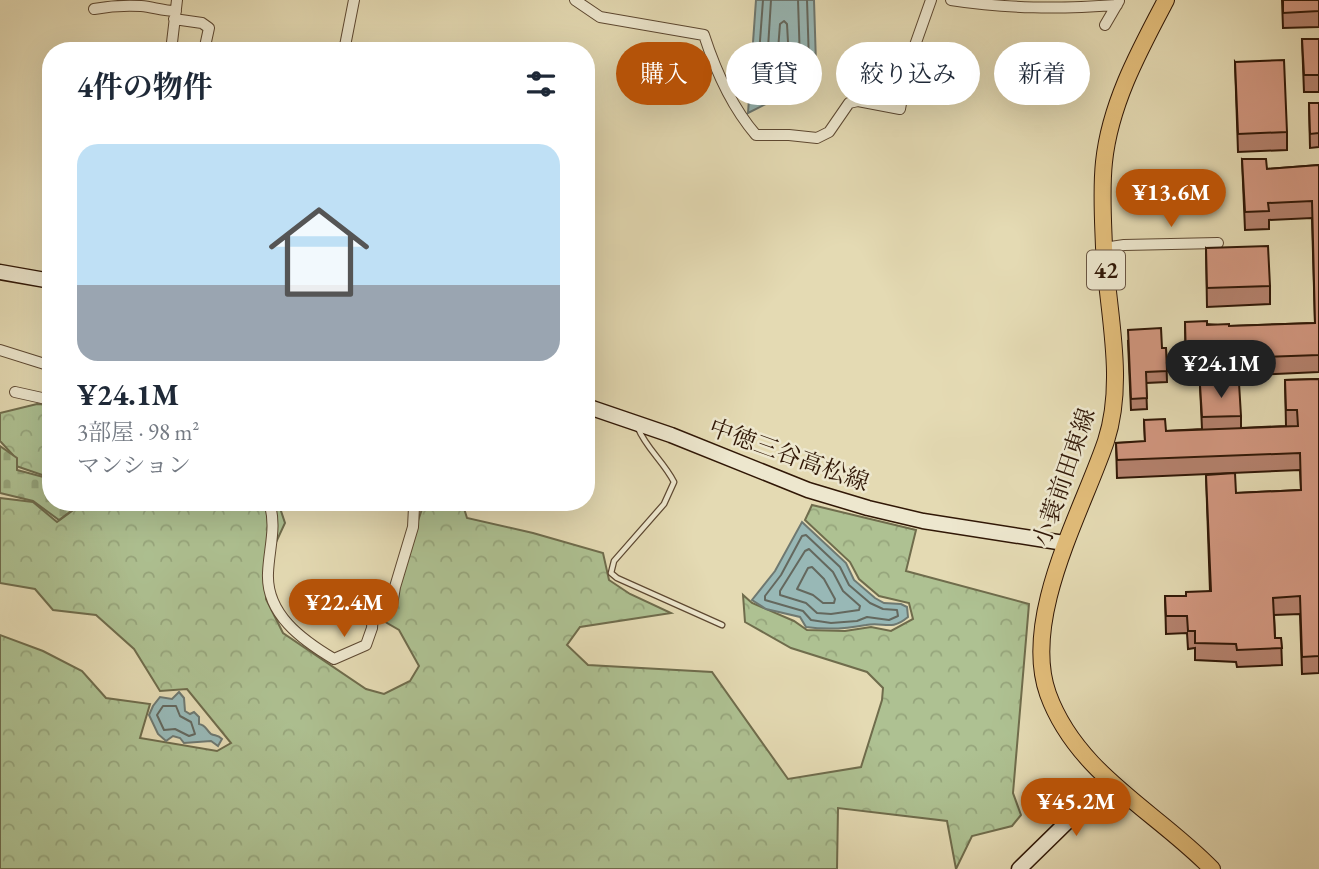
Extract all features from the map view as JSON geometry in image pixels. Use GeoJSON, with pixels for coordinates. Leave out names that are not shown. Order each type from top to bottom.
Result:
{"type":"FeatureCollection","features":[{"type":"Feature","properties":{"kind":"main road","name":"小蓑前田東線"},"geometry":{"type":"LineString","coordinates":[[1166,0],[1139,51],[1111,127],[1104,162],[1104,248],[1113,348],[1113,408],[1106,440],[1064,543],[1046,610],[1041,663],[1047,692],[1060,722],[1083,755],[1109,781],[1163,824],[1212,869]]}},
{"type":"Feature","properties":{"kind":"main road"},"geometry":{"type":"LineString","coordinates":[[0,272],[42,279]]}},
{"type":"Feature","properties":{"kind":"main road","name":"中徳三谷高松線"},"geometry":{"type":"LineString","coordinates":[[595,409],[636,422],[808,491],[923,521],[1064,543]]}},
{"type":"Feature","properties":{"kind":"main road"},"geometry":{"type":"LineString","coordinates":[[1019,869],[1109,781]]}},
{"type":"Feature","properties":{"kind":"street"},"geometry":{"type":"LineString","coordinates":[[172,42],[177,0]]}},
{"type":"Feature","properties":{"kind":"street"},"geometry":{"type":"LineString","coordinates":[[346,42],[354,0]]}},
{"type":"Feature","properties":{"kind":"street"},"geometry":{"type":"LineString","coordinates":[[575,0],[600,17],[704,35],[717,75],[729,91],[738,114],[756,135],[817,138],[829,132],[849,103],[858,101],[900,108],[908,65],[931,0]]}},
{"type":"Feature","properties":{"kind":"street"},"geometry":{"type":"LineString","coordinates":[[951,0],[997,7],[1046,9],[1118,2]]}},
{"type":"Feature","properties":{"kind":"street"},"geometry":{"type":"LineString","coordinates":[[1105,25],[1118,2]]}},
{"type":"Feature","properties":{"kind":"street"},"geometry":{"type":"LineString","coordinates":[[94,9],[134,6],[175,15],[202,23],[209,28],[206,42]]}},
{"type":"Feature","properties":{"kind":"street"},"geometry":{"type":"LineString","coordinates":[[1104,248],[1124,245],[1219,243]]}},
{"type":"Feature","properties":{"kind":"street"},"geometry":{"type":"LineString","coordinates":[[0,350],[42,363]]}},
{"type":"Feature","properties":{"kind":"street"},"geometry":{"type":"LineString","coordinates":[[15,392],[42,398]]}},
{"type":"Feature","properties":{"kind":"street"},"geometry":{"type":"LineString","coordinates":[[272,511],[268,574],[271,599],[284,622],[334,659],[366,645],[373,615],[386,612],[392,605],[413,527],[414,511]]}},
{"type":"Feature","properties":{"kind":"lane"},"geometry":{"type":"LineString","coordinates":[[636,422],[643,441],[668,470],[674,482],[664,504],[614,561],[611,573],[722,625]]}},
{"type":"Feature","properties":{"kind":"green space"},"geometry":{"type":"Polygon","coordinates":[[[42,404],[42,475],[16,466],[13,455],[0,441],[0,413],[42,404]]]}},
{"type":"Feature","properties":{"kind":"green space"},"geometry":{"type":"Polygon","coordinates":[[[0,446],[17,458],[17,470],[42,477],[42,508],[33,501],[0,493],[0,446]]]}},
{"type":"Feature","properties":{"kind":"green space"},"geometry":{"type":"Polygon","coordinates":[[[0,498],[33,502],[57,522],[72,511],[281,511],[285,523],[271,553],[266,599],[283,633],[366,689],[384,694],[410,681],[419,666],[399,630],[337,594],[356,592],[389,607],[421,511],[465,511],[467,518],[603,553],[609,580],[630,594],[671,613],[580,627],[567,645],[588,665],[712,672],[788,779],[861,767],[882,700],[883,688],[867,672],[791,648],[745,622],[743,595],[752,603],[794,621],[807,630],[845,631],[871,627],[891,631],[913,619],[909,603],[879,596],[859,579],[850,562],[805,520],[812,505],[916,530],[906,571],[1029,604],[1013,793],[1021,815],[1012,826],[972,836],[956,869],[947,821],[838,808],[837,869],[0,869],[0,635],[43,651],[82,671],[106,698],[150,704],[140,738],[217,751],[231,743],[187,689],[160,691],[134,649],[96,615],[53,610],[35,589],[0,583],[0,498]]]}},
{"type":"Feature","properties":{"kind":"green space"},"geometry":{"type":"Polygon","coordinates":[[[47,511],[71,511],[59,520],[47,511]]]}},
{"type":"Feature","properties":{"kind":"water"},"geometry":{"type":"Polygon","coordinates":[[[756,0],[814,0],[815,42],[753,42],[756,0]]]}},
{"type":"Feature","properties":{"kind":"water"},"geometry":{"type":"Polygon","coordinates":[[[749,105],[764,105],[748,113],[749,105]]]}},
{"type":"Feature","properties":{"kind":"water"},"geometry":{"type":"Polygon","coordinates":[[[802,522],[846,563],[854,580],[884,603],[907,607],[908,617],[892,625],[814,628],[806,627],[800,617],[766,609],[752,600],[775,571],[802,522]]]}},
{"type":"Feature","properties":{"kind":"water"},"geometry":{"type":"Polygon","coordinates":[[[179,692],[184,698],[185,711],[190,714],[194,712],[199,717],[199,724],[222,739],[218,746],[211,741],[184,743],[173,736],[166,741],[158,734],[149,715],[153,706],[160,697],[172,699],[179,692]]]}},
{"type":"Feature","properties":{"kind":"building"},"geometry":{"type":"Polygon","coordinates":[[[1283,0],[1319,0],[1319,11],[1283,13],[1283,0]]]}},
{"type":"Feature","properties":{"kind":"building"},"geometry":{"type":"Polygon","coordinates":[[[1302,39],[1319,39],[1319,75],[1304,75],[1302,39]]]}},
{"type":"Feature","properties":{"kind":"building"},"geometry":{"type":"Polygon","coordinates":[[[1284,60],[1287,132],[1238,134],[1235,62],[1284,60]]]}},
{"type":"Feature","properties":{"kind":"building"},"geometry":{"type":"Polygon","coordinates":[[[1309,103],[1319,103],[1319,133],[1310,134],[1309,103]]]}},
{"type":"Feature","properties":{"kind":"building"},"geometry":{"type":"Polygon","coordinates":[[[1242,159],[1266,159],[1267,169],[1319,165],[1319,355],[1186,360],[1185,322],[1207,321],[1207,325],[1229,326],[1315,323],[1312,201],[1268,203],[1269,211],[1245,212],[1242,159]]]}},
{"type":"Feature","properties":{"kind":"building"},"geometry":{"type":"Polygon","coordinates":[[[1268,246],[1270,286],[1207,288],[1206,248],[1268,246]]]}},
{"type":"Feature","properties":{"kind":"building"},"geometry":{"type":"Polygon","coordinates":[[[1161,328],[1162,348],[1166,348],[1167,371],[1146,372],[1147,398],[1131,399],[1128,330],[1161,328]]]}},
{"type":"Feature","properties":{"kind":"building"},"geometry":{"type":"Polygon","coordinates":[[[1319,379],[1319,656],[1302,657],[1300,596],[1273,598],[1275,638],[1281,638],[1282,648],[1237,650],[1236,644],[1195,643],[1195,631],[1188,631],[1187,616],[1166,616],[1165,596],[1186,596],[1186,592],[1211,591],[1206,475],[1235,473],[1236,493],[1301,490],[1300,453],[1117,460],[1116,443],[1145,441],[1144,420],[1165,419],[1166,431],[1298,426],[1297,410],[1286,410],[1285,380],[1319,379]]]}},
{"type":"Feature","properties":{"kind":"building"},"geometry":{"type":"Polygon","coordinates":[[[1239,383],[1241,416],[1202,417],[1200,385],[1239,383]]]}}]}
